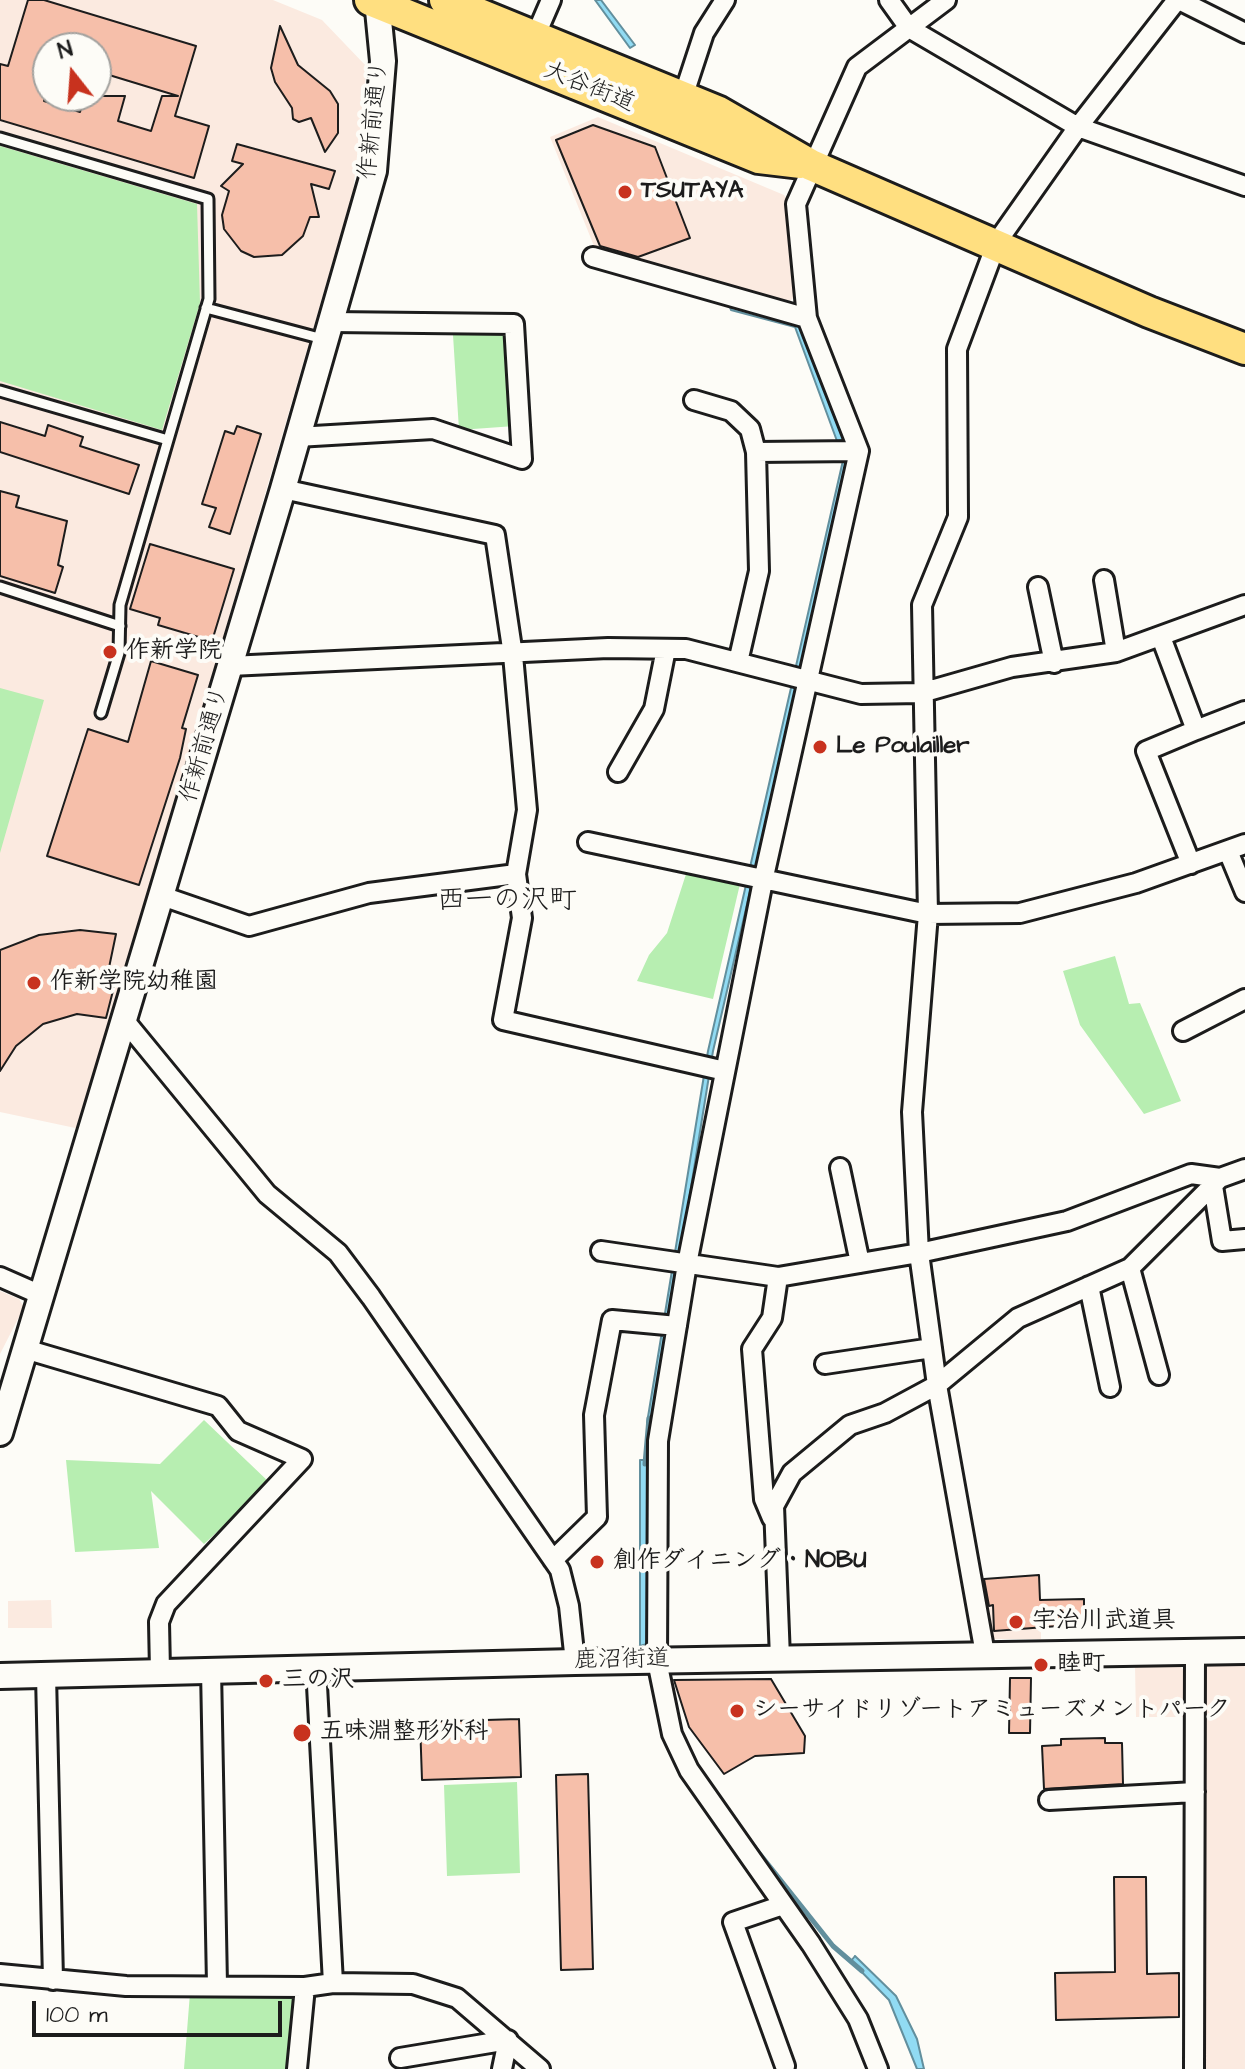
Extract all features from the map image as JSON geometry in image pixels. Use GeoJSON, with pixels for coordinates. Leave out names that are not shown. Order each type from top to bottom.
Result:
{"type":"FeatureCollection","features":[{"type":"Feature","properties":{"kind":"main road","name":"大谷街道"},"geometry":{"type":"LineString","coordinates":[[445,0],[683,97],[757,131],[811,165],[997,242],[1149,312],[1245,349]]}},
{"type":"Feature","properties":{"kind":"main road","name":"大谷街道"},"geometry":{"type":"LineString","coordinates":[[375,1],[759,158],[811,165]]}},
{"type":"Feature","properties":{"kind":"street"},"geometry":{"type":"LineString","coordinates":[[535,37],[551,0]]}},
{"type":"Feature","properties":{"kind":"street"},"geometry":{"type":"LineString","coordinates":[[683,97],[704,33],[725,0]]}},
{"type":"Feature","properties":{"kind":"street"},"geometry":{"type":"LineString","coordinates":[[889,0],[909,28],[1078,127],[1245,186]]}},
{"type":"Feature","properties":{"kind":"street"},"geometry":{"type":"LineString","coordinates":[[878,2069],[858,2019],[682,1757],[667,1716],[657,1661],[658,1441],[687,1264],[763,881],[859,451],[807,318],[796,204],[857,67],[946,0]]}},
{"type":"Feature","properties":{"kind":"street"},"geometry":{"type":"LineString","coordinates":[[985,1654],[937,1385],[919,1253],[912,1112],[928,914],[921,693],[922,605],[958,517],[957,349],[997,242],[1078,127],[1178,0],[1245,33]]}},
{"type":"Feature","properties":{"kind":"street","name":"作新前通り"},"geometry":{"type":"LineString","coordinates":[[0,1433],[283,489],[374,171],[382,87],[375,1]]}},
{"type":"Feature","properties":{"kind":"street"},"geometry":{"type":"LineString","coordinates":[[593,257],[807,318]]}},
{"type":"Feature","properties":{"kind":"street"},"geometry":{"type":"LineString","coordinates":[[297,437],[433,429],[522,459],[514,324],[329,331]]}},
{"type":"Feature","properties":{"kind":"street"},"geometry":{"type":"LineString","coordinates":[[694,400],[731,411],[750,429],[756,452],[759,571],[738,662]]}},
{"type":"Feature","properties":{"kind":"street"},"geometry":{"type":"LineString","coordinates":[[756,452],[859,451]]}},
{"type":"Feature","properties":{"kind":"street"},"geometry":{"type":"LineString","coordinates":[[283,489],[495,535],[513,655],[527,810],[516,874],[522,918],[503,1020],[725,1071]]}},
{"type":"Feature","properties":{"kind":"street"},"geometry":{"type":"LineString","coordinates":[[1104,580],[1116,652]]}},
{"type":"Feature","properties":{"kind":"street"},"geometry":{"type":"LineString","coordinates":[[1038,587],[1054,663]]}},
{"type":"Feature","properties":{"kind":"street"},"geometry":{"type":"LineString","coordinates":[[230,666],[513,655],[608,648],[686,649],[861,694],[921,693],[1012,667],[1116,652],[1245,605]]}},
{"type":"Feature","properties":{"kind":"street"},"geometry":{"type":"LineString","coordinates":[[1161,637],[1196,730]]}},
{"type":"Feature","properties":{"kind":"street"},"geometry":{"type":"LineString","coordinates":[[618,772],[654,709],[666,649]]}},
{"type":"Feature","properties":{"kind":"street"},"geometry":{"type":"LineString","coordinates":[[1191,864],[1146,751],[1245,711]]}},
{"type":"Feature","properties":{"kind":"street"},"geometry":{"type":"LineString","coordinates":[[588,842],[928,914],[1020,913],[1136,883],[1237,847],[1245,892]]}},
{"type":"Feature","properties":{"kind":"street"},"geometry":{"type":"LineString","coordinates":[[162,896],[249,926],[369,893],[516,874]]}},
{"type":"Feature","properties":{"kind":"street"},"geometry":{"type":"LineString","coordinates":[[1183,1031],[1245,999]]}},
{"type":"Feature","properties":{"kind":"street"},"geometry":{"type":"LineString","coordinates":[[125,1021],[267,1194],[338,1253],[560,1570],[569,1606],[575,1662]]}},
{"type":"Feature","properties":{"kind":"street"},"geometry":{"type":"LineString","coordinates":[[840,1168],[860,1263]]}},
{"type":"Feature","properties":{"kind":"street"},"geometry":{"type":"LineString","coordinates":[[780,1658],[774,1506],[792,1473],[850,1425],[885,1413],[937,1385],[1018,1318],[1130,1268],[1216,1182],[1245,1169]]}},
{"type":"Feature","properties":{"kind":"street"},"geometry":{"type":"LineString","coordinates":[[601,1251],[778,1277],[919,1253],[1067,1221],[1191,1174],[1216,1182]]}},
{"type":"Feature","properties":{"kind":"street"},"geometry":{"type":"LineString","coordinates":[[1216,1182],[1222,1241],[1245,1239]]}},
{"type":"Feature","properties":{"kind":"street"},"geometry":{"type":"LineString","coordinates":[[1130,1268],[1159,1375]]}},
{"type":"Feature","properties":{"kind":"street"},"geometry":{"type":"LineString","coordinates":[[0,1277],[41,1295]]}},
{"type":"Feature","properties":{"kind":"street"},"geometry":{"type":"LineString","coordinates":[[774,1525],[764,1499],[752,1349],[772,1318],[778,1277]]}},
{"type":"Feature","properties":{"kind":"street"},"geometry":{"type":"LineString","coordinates":[[1089,1286],[1110,1387]]}},
{"type":"Feature","properties":{"kind":"street"},"geometry":{"type":"LineString","coordinates":[[553,1560],[597,1517],[594,1415],[612,1320],[677,1326]]}},
{"type":"Feature","properties":{"kind":"street"},"geometry":{"type":"LineString","coordinates":[[825,1364],[932,1348]]}},
{"type":"Feature","properties":{"kind":"street"},"geometry":{"type":"LineString","coordinates":[[25,1349],[218,1406],[238,1431],[302,1459],[166,1604],[159,1622],[160,1671]]}},
{"type":"Feature","properties":{"kind":"street","name":"鹿沼街道"},"geometry":{"type":"LineString","coordinates":[[0,1676],[211,1669],[1245,1651]]}},
{"type":"Feature","properties":{"kind":"street"},"geometry":{"type":"LineString","coordinates":[[1194,2069],[1195,1652]]}},
{"type":"Feature","properties":{"kind":"street"},"geometry":{"type":"LineString","coordinates":[[316,1667],[333,1983]]}},
{"type":"Feature","properties":{"kind":"street"},"geometry":{"type":"LineString","coordinates":[[211,1669],[217,1985]]}},
{"type":"Feature","properties":{"kind":"street"},"geometry":{"type":"LineString","coordinates":[[46,1675],[53,1980]]}},
{"type":"Feature","properties":{"kind":"street"},"geometry":{"type":"LineString","coordinates":[[1049,1800],[1195,1792]]}},
{"type":"Feature","properties":{"kind":"street"},"geometry":{"type":"LineString","coordinates":[[783,1905],[733,1922],[785,2066]]}},
{"type":"Feature","properties":{"kind":"street"},"geometry":{"type":"LineString","coordinates":[[0,1974],[126,1986],[413,1984],[457,1998],[540,2069]]}},
{"type":"Feature","properties":{"kind":"street"},"geometry":{"type":"LineString","coordinates":[[297,2069],[305,1987]]}},
{"type":"Feature","properties":{"kind":"street"},"geometry":{"type":"LineString","coordinates":[[400,2058],[508,2040]]}},
{"type":"Feature","properties":{"kind":"street"},"geometry":{"type":"LineString","coordinates":[[502,2069],[508,2040]]}},
{"type":"Feature","properties":{"kind":"lane"},"geometry":{"type":"LineString","coordinates":[[0,138],[208,199],[209,299],[120,605],[119,653],[101,713]]}},
{"type":"Feature","properties":{"kind":"lane"},"geometry":{"type":"LineString","coordinates":[[206,308],[329,331]]}},
{"type":"Feature","properties":{"kind":"lane"},"geometry":{"type":"LineString","coordinates":[[0,391],[168,440]]}},
{"type":"Feature","properties":{"kind":"lane"},"geometry":{"type":"LineString","coordinates":[[0,587],[120,626]]}},
{"type":"Feature","properties":{"kind":"shaded area","name":"作新学院"},"geometry":{"type":"Polygon","coordinates":[[[0,0],[273,0],[322,20],[367,67],[353,192],[80,1129],[0,1112],[0,0]]]}},
{"type":"Feature","properties":{"kind":"shaded area"},"geometry":{"type":"Polygon","coordinates":[[[598,117],[784,195],[792,207],[796,295],[790,301],[596,251],[550,137],[598,117]]]}},
{"type":"Feature","properties":{"kind":"shaded area"},"geometry":{"type":"Polygon","coordinates":[[[0,1291],[19,1299],[24,1307],[0,1354],[0,1291]]]}},
{"type":"Feature","properties":{"kind":"shaded area"},"geometry":{"type":"Polygon","coordinates":[[[51,1600],[52,1628],[8,1628],[8,1601],[51,1600]]]}},
{"type":"Feature","properties":{"kind":"shaded area"},"geometry":{"type":"Polygon","coordinates":[[[1041,1606],[1041,1639],[993,1639],[987,1607],[1041,1606]]]}},
{"type":"Feature","properties":{"kind":"shaded area"},"geometry":{"type":"Polygon","coordinates":[[[1177,1664],[1186,1672],[1187,1717],[1136,1717],[1135,1666],[1177,1664]]]}},
{"type":"Feature","properties":{"kind":"shaded area"},"geometry":{"type":"Polygon","coordinates":[[[1245,1664],[1245,2069],[1201,2069],[1204,1665],[1245,1664]]]}},
{"type":"Feature","properties":{"kind":"green space"},"geometry":{"type":"Polygon","coordinates":[[[0,146],[197,204],[200,303],[162,430],[0,381],[0,146]]]}},
{"type":"Feature","properties":{"kind":"green space"},"geometry":{"type":"Polygon","coordinates":[[[509,331],[515,426],[459,430],[453,335],[509,331]]]}},
{"type":"Feature","properties":{"kind":"green space"},"geometry":{"type":"Polygon","coordinates":[[[0,688],[44,700],[0,853],[0,688]]]}},
{"type":"Feature","properties":{"kind":"green space"},"geometry":{"type":"Polygon","coordinates":[[[687,871],[740,884],[713,999],[637,981],[649,955],[667,933],[687,871]]]}},
{"type":"Feature","properties":{"kind":"green space"},"geometry":{"type":"Polygon","coordinates":[[[1115,956],[1129,1004],[1140,1003],[1181,1101],[1144,1114],[1080,1025],[1063,971],[1115,956]]]}},
{"type":"Feature","properties":{"kind":"green space"},"geometry":{"type":"Polygon","coordinates":[[[204,1420],[270,1483],[204,1544],[151,1491],[159,1548],[75,1552],[66,1460],[160,1464],[204,1420]]]}},
{"type":"Feature","properties":{"kind":"green space"},"geometry":{"type":"Polygon","coordinates":[[[517,1782],[520,1873],[447,1876],[444,1785],[517,1782]]]}},
{"type":"Feature","properties":{"kind":"green space"},"geometry":{"type":"Polygon","coordinates":[[[190,1993],[287,1993],[296,2000],[291,2069],[184,2069],[190,1993]]]}},
{"type":"Feature","properties":{"kind":"water"},"geometry":{"type":"Polygon","coordinates":[[[595,0],[601,0],[635,45],[630,48],[595,0]]]}},
{"type":"Feature","properties":{"kind":"water"},"geometry":{"type":"Polygon","coordinates":[[[727,300],[799,322],[844,439],[837,441],[795,327],[731,310],[727,300]]]}},
{"type":"Feature","properties":{"kind":"water"},"geometry":{"type":"Polygon","coordinates":[[[844,456],[851,456],[713,1051],[653,1423],[647,1423],[708,1051],[844,456]]]}},
{"type":"Feature","properties":{"kind":"water"},"geometry":{"type":"Polygon","coordinates":[[[640,1460],[651,1460],[650,1643],[640,1646],[640,1460]]]}},
{"type":"Feature","properties":{"kind":"water"},"geometry":{"type":"Polygon","coordinates":[[[855,1956],[896,1996],[917,2039],[924,2069],[917,2069],[889,2000],[851,1961],[855,1956]]]}},
{"type":"Feature","properties":{"kind":"building"},"geometry":{"type":"Polygon","coordinates":[[[28,0],[44,0],[196,46],[175,116],[209,126],[194,178],[0,120],[0,64],[8,66],[28,0]]]}},
{"type":"Feature","properties":{"kind":"building"},"geometry":{"type":"Polygon","coordinates":[[[280,26],[298,65],[330,91],[338,104],[338,133],[325,152],[311,118],[299,122],[293,119],[292,108],[275,82],[271,68],[280,26]]]}},
{"type":"Feature","properties":{"kind":"building","name":"TSUTAYA"},"geometry":{"type":"Polygon","coordinates":[[[593,125],[655,147],[690,238],[638,257],[600,246],[556,140],[593,125]]]}},
{"type":"Feature","properties":{"kind":"building"},"geometry":{"type":"Polygon","coordinates":[[[237,144],[335,171],[329,189],[311,184],[319,217],[310,217],[303,236],[282,255],[254,257],[241,251],[224,229],[222,215],[229,191],[221,186],[243,164],[232,161],[237,144]]]}},
{"type":"Feature","properties":{"kind":"building"},"geometry":{"type":"Polygon","coordinates":[[[0,422],[45,436],[48,425],[83,437],[80,446],[139,465],[129,494],[0,452],[0,422]]]}},
{"type":"Feature","properties":{"kind":"building"},"geometry":{"type":"Polygon","coordinates":[[[237,426],[261,434],[230,534],[209,527],[216,508],[202,504],[225,431],[234,434],[237,426]]]}},
{"type":"Feature","properties":{"kind":"building"},"geometry":{"type":"Polygon","coordinates":[[[0,491],[19,496],[16,507],[67,521],[58,565],[63,567],[55,593],[0,576],[0,491]]]}},
{"type":"Feature","properties":{"kind":"building"},"geometry":{"type":"Polygon","coordinates":[[[150,544],[234,569],[212,641],[158,625],[160,618],[130,609],[150,544]]]}},
{"type":"Feature","properties":{"kind":"building"},"geometry":{"type":"Polygon","coordinates":[[[151,661],[198,675],[182,728],[186,729],[180,758],[139,885],[47,856],[88,729],[128,742],[151,661]]]}},
{"type":"Feature","properties":{"kind":"building","name":"作新学院幼稚園"},"geometry":{"type":"Polygon","coordinates":[[[80,930],[116,934],[106,982],[115,983],[106,1018],[77,1014],[43,1024],[16,1046],[0,1071],[0,950],[39,935],[80,930]]]}},
{"type":"Feature","properties":{"kind":"building"},"geometry":{"type":"Polygon","coordinates":[[[1039,1575],[1040,1600],[1084,1599],[1084,1624],[994,1631],[993,1605],[989,1606],[984,1579],[1039,1575]]]}},
{"type":"Feature","properties":{"kind":"building"},"geometry":{"type":"Polygon","coordinates":[[[1010,1678],[1031,1678],[1030,1733],[1009,1733],[1010,1678]]]}},
{"type":"Feature","properties":{"kind":"building","name":"シーサイドリゾートアミューズメントパーク"},"geometry":{"type":"Polygon","coordinates":[[[771,1679],[805,1736],[804,1753],[755,1756],[724,1774],[689,1727],[674,1680],[771,1679]]]}},
{"type":"Feature","properties":{"kind":"building"},"geometry":{"type":"Polygon","coordinates":[[[519,1719],[521,1777],[422,1780],[420,1722],[519,1719]]]}},
{"type":"Feature","properties":{"kind":"building"},"geometry":{"type":"Polygon","coordinates":[[[1105,1738],[1105,1743],[1122,1743],[1123,1784],[1044,1789],[1042,1746],[1061,1745],[1061,1739],[1105,1738]]]}},
{"type":"Feature","properties":{"kind":"building"},"geometry":{"type":"Polygon","coordinates":[[[588,1774],[593,1969],[561,1970],[556,1775],[588,1774]]]}},
{"type":"Feature","properties":{"kind":"building"},"geometry":{"type":"Polygon","coordinates":[[[1114,1877],[1146,1877],[1147,1974],[1179,1973],[1179,2017],[1056,2020],[1055,1973],[1115,1972],[1114,1877]]]}},
{"type":"Feature","properties":{"kind":"waterway"},"geometry":{"type":"LineString","coordinates":[[645,1464],[649,1418]]}},
{"type":"Feature","properties":{"kind":"waterway"},"geometry":{"type":"LineString","coordinates":[[751,1843],[833,1946],[862,1971]]}},
{"type":"Feature","properties":{"kind":"place","name":"TSUTAYA"},"geometry":{"type":"Point","coordinates":[625,192]}},
{"type":"Feature","properties":{"kind":"place","name":"作新学院"},"geometry":{"type":"Point","coordinates":[110,652]}},
{"type":"Feature","properties":{"kind":"place","name":"Le Poulailler"},"geometry":{"type":"Point","coordinates":[820,747]}},
{"type":"Feature","properties":{"kind":"place","name":"作新学院幼稚園"},"geometry":{"type":"Point","coordinates":[34,983]}},
{"type":"Feature","properties":{"kind":"place","name":"創作ダイニング・NOBU"},"geometry":{"type":"Point","coordinates":[597,1562]}},
{"type":"Feature","properties":{"kind":"place","name":"宇治川武道具"},"geometry":{"type":"Point","coordinates":[1016,1622]}},
{"type":"Feature","properties":{"kind":"place","name":"睦町"},"geometry":{"type":"Point","coordinates":[1041,1665]}},
{"type":"Feature","properties":{"kind":"place","name":"三の沢"},"geometry":{"type":"Point","coordinates":[266,1681]}},
{"type":"Feature","properties":{"kind":"place","name":"シーサイドリゾートアミューズメントパーク"},"geometry":{"type":"Point","coordinates":[737,1711]}},
{"type":"Feature","properties":{"kind":"place","name":"五味淵整形外科"},"geometry":{"type":"Point","coordinates":[302,1733]}},
{"type":"Feature","properties":{"kind":"district","name":"西一の沢町"},"geometry":{"type":"Point","coordinates":[507,902]}}]}
